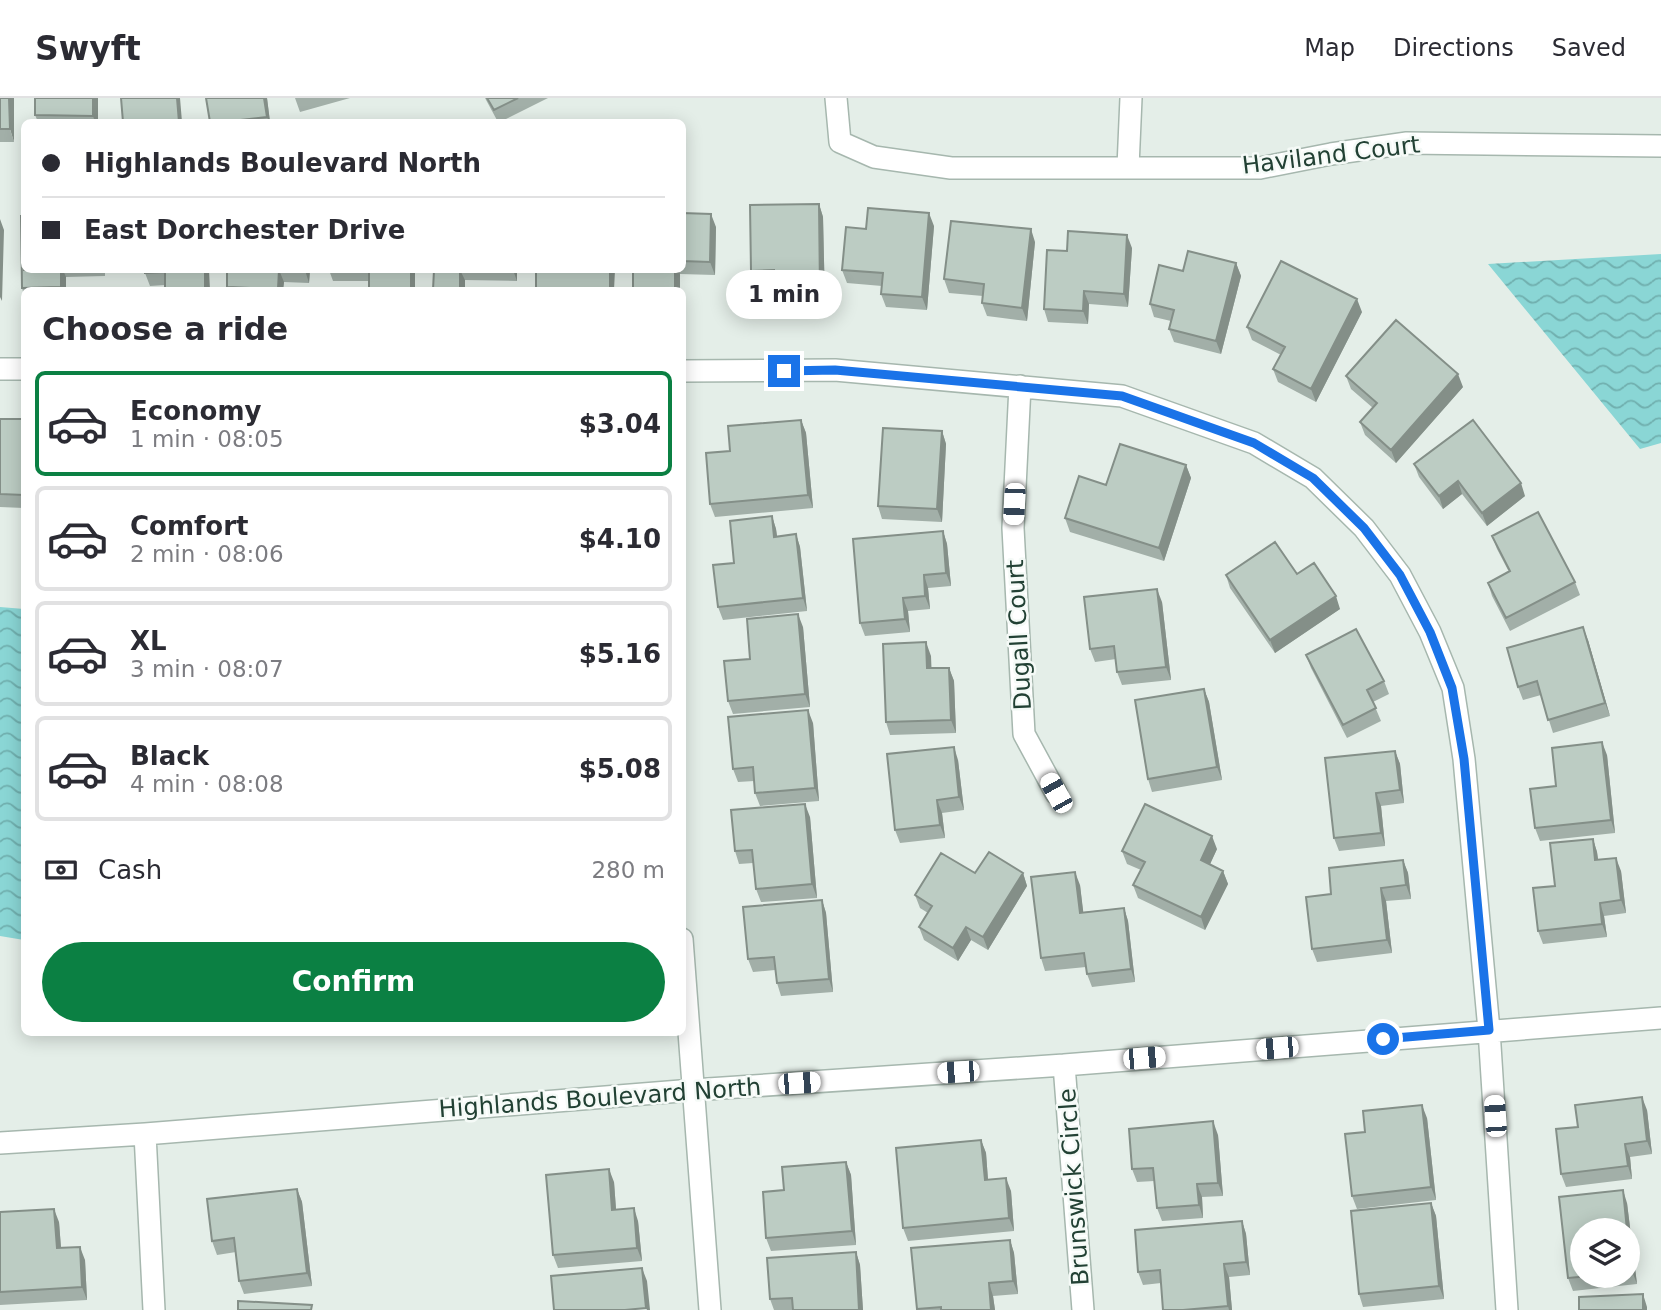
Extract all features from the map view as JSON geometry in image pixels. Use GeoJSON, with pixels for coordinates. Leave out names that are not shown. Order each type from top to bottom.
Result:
{"type":"FeatureCollection","features":[{"type":"Feature","properties":{"kind":"street","name":"Haviland Court"},"geometry":{"type":"LineString","coordinates":[[836,98],[840,142],[874,157],[951,168],[1261,168],[1408,143],[1661,146]]}},
{"type":"Feature","properties":{"kind":"street"},"geometry":{"type":"LineString","coordinates":[[1128,167],[1131,98]]}},
{"type":"Feature","properties":{"kind":"street"},"geometry":{"type":"LineString","coordinates":[[0,369],[21,369]]}},
{"type":"Feature","properties":{"kind":"street"},"geometry":{"type":"LineString","coordinates":[[686,371],[835,370],[1122,396],[1254,443],[1313,478],[1364,528],[1400,575],[1430,632],[1452,688],[1464,759],[1489,1030],[1507,1310]]}},
{"type":"Feature","properties":{"kind":"street","name":"Dugall Court"},"geometry":{"type":"LineString","coordinates":[[1020,386],[1013,528],[1024,734],[1056,793]]}},
{"type":"Feature","properties":{"kind":"street"},"geometry":{"type":"LineString","coordinates":[[686,989],[710,1310]]}},
{"type":"Feature","properties":{"kind":"street","name":"Highlands Boulevard North"},"geometry":{"type":"LineString","coordinates":[[0,1143],[1661,1018]]}},
{"type":"Feature","properties":{"kind":"street","name":"Brunswick Circle"},"geometry":{"type":"LineString","coordinates":[[1064,1065],[1083,1310]]}},
{"type":"Feature","properties":{"kind":"street"},"geometry":{"type":"LineString","coordinates":[[145,1133],[154,1310]]}},
{"type":"Feature","properties":{"kind":"water"},"geometry":{"type":"Polygon","coordinates":[[[1661,254],[1661,443],[1640,449],[1488,264],[1661,254]]]}},
{"type":"Feature","properties":{"kind":"water"},"geometry":{"type":"Polygon","coordinates":[[[0,607],[21,609],[21,940],[0,936],[0,607]]]}},
{"type":"Feature","properties":{"kind":"building"},"geometry":{"type":"Polygon","coordinates":[[[0,98],[9,98],[10,129],[0,129],[0,98]]]}},
{"type":"Feature","properties":{"kind":"building"},"geometry":{"type":"Polygon","coordinates":[[[35,98],[93,98],[93,116],[35,115],[35,98]]]}},
{"type":"Feature","properties":{"kind":"building"},"geometry":{"type":"Polygon","coordinates":[[[121,98],[177,98],[179,119],[123,119],[121,98]]]}},
{"type":"Feature","properties":{"kind":"building"},"geometry":{"type":"Polygon","coordinates":[[[206,98],[264,98],[267,117],[210,119],[206,98]]]}},
{"type":"Feature","properties":{"kind":"building"},"geometry":{"type":"Polygon","coordinates":[[[487,98],[518,98],[494,110],[487,98]]]}},
{"type":"Feature","properties":{"kind":"building"},"geometry":{"type":"Polygon","coordinates":[[[819,204],[820,291],[774,291],[774,270],[751,271],[750,205],[819,204]]]}},
{"type":"Feature","properties":{"kind":"building"},"geometry":{"type":"Polygon","coordinates":[[[868,208],[929,213],[922,297],[881,294],[883,273],[842,270],[846,227],[866,229],[868,208]]]}},
{"type":"Feature","properties":{"kind":"building"},"geometry":{"type":"Polygon","coordinates":[[[686,213],[711,214],[710,262],[686,261],[686,213]]]}},
{"type":"Feature","properties":{"kind":"building"},"geometry":{"type":"Polygon","coordinates":[[[951,221],[1031,229],[1022,308],[982,303],[984,284],[944,279],[951,221]]]}},
{"type":"Feature","properties":{"kind":"building"},"geometry":{"type":"Polygon","coordinates":[[[1068,231],[1127,235],[1124,294],[1084,291],[1083,311],[1044,309],[1047,250],[1067,251],[1068,231]]]}},
{"type":"Feature","properties":{"kind":"building"},"geometry":{"type":"Polygon","coordinates":[[[1188,251],[1236,263],[1216,341],[1169,329],[1174,310],[1150,304],[1159,265],[1183,271],[1188,251]]]}},
{"type":"Feature","properties":{"kind":"building"},"geometry":{"type":"Polygon","coordinates":[[[1281,261],[1357,299],[1311,389],[1273,369],[1285,347],[1247,327],[1281,261]]]}},
{"type":"Feature","properties":{"kind":"building"},"geometry":{"type":"Polygon","coordinates":[[[22,273],[61,273],[61,287],[22,287],[22,273]]]}},
{"type":"Feature","properties":{"kind":"building"},"geometry":{"type":"Polygon","coordinates":[[[165,273],[205,273],[205,287],[165,287],[165,273]]]}},
{"type":"Feature","properties":{"kind":"building"},"geometry":{"type":"Polygon","coordinates":[[[227,273],[279,273],[278,287],[227,287],[227,273]]]}},
{"type":"Feature","properties":{"kind":"building"},"geometry":{"type":"Polygon","coordinates":[[[369,273],[411,273],[411,287],[369,287],[369,273]]]}},
{"type":"Feature","properties":{"kind":"building"},"geometry":{"type":"Polygon","coordinates":[[[434,273],[460,273],[460,287],[433,287],[434,273]]]}},
{"type":"Feature","properties":{"kind":"building"},"geometry":{"type":"Polygon","coordinates":[[[536,273],[610,273],[610,287],[536,287],[536,273]]]}},
{"type":"Feature","properties":{"kind":"building"},"geometry":{"type":"Polygon","coordinates":[[[633,273],[675,273],[675,287],[633,287],[633,273]]]}},
{"type":"Feature","properties":{"kind":"building"},"geometry":{"type":"Polygon","coordinates":[[[1396,320],[1458,374],[1391,450],[1360,422],[1377,403],[1346,376],[1396,320]]]}},
{"type":"Feature","properties":{"kind":"building"},"geometry":{"type":"Polygon","coordinates":[[[0,419],[21,419],[21,495],[0,494],[0,419]]]}},
{"type":"Feature","properties":{"kind":"building"},"geometry":{"type":"Polygon","coordinates":[[[801,420],[808,495],[710,504],[706,453],[730,451],[728,426],[801,420]]]}},
{"type":"Feature","properties":{"kind":"building"},"geometry":{"type":"Polygon","coordinates":[[[1473,420],[1521,483],[1482,513],[1458,481],[1439,496],[1414,464],[1473,420]]]}},
{"type":"Feature","properties":{"kind":"building"},"geometry":{"type":"Polygon","coordinates":[[[883,428],[942,431],[937,509],[878,506],[883,428]]]}},
{"type":"Feature","properties":{"kind":"building"},"geometry":{"type":"Polygon","coordinates":[[[1120,444],[1186,465],[1159,548],[1065,518],[1079,476],[1106,485],[1120,444]]]}},
{"type":"Feature","properties":{"kind":"building"},"geometry":{"type":"Polygon","coordinates":[[[1538,512],[1575,582],[1506,618],[1488,583],[1510,571],[1492,536],[1538,512]]]}},
{"type":"Feature","properties":{"kind":"building"},"geometry":{"type":"Polygon","coordinates":[[[772,516],[774,537],[796,534],[803,598],[718,607],[713,565],[734,563],[730,521],[772,516]]]}},
{"type":"Feature","properties":{"kind":"building"},"geometry":{"type":"Polygon","coordinates":[[[943,531],[946,573],[924,575],[925,596],[903,598],[905,619],[860,623],[853,539],[943,531]]]}},
{"type":"Feature","properties":{"kind":"building"},"geometry":{"type":"Polygon","coordinates":[[[1275,542],[1297,574],[1314,563],[1336,596],[1270,640],[1226,575],[1275,542]]]}},
{"type":"Feature","properties":{"kind":"building"},"geometry":{"type":"Polygon","coordinates":[[[1157,589],[1166,667],[1117,672],[1114,646],[1090,649],[1084,597],[1157,589]]]}},
{"type":"Feature","properties":{"kind":"building"},"geometry":{"type":"Polygon","coordinates":[[[798,614],[805,694],[728,701],[724,661],[750,659],[747,619],[798,614]]]}},
{"type":"Feature","properties":{"kind":"building"},"geometry":{"type":"Polygon","coordinates":[[[1583,627],[1605,703],[1548,720],[1537,681],[1518,687],[1507,648],[1583,627]]]}},
{"type":"Feature","properties":{"kind":"building"},"geometry":{"type":"Polygon","coordinates":[[[1356,629],[1384,681],[1367,690],[1376,708],[1343,725],[1306,655],[1356,629]]]}},
{"type":"Feature","properties":{"kind":"building"},"geometry":{"type":"Polygon","coordinates":[[[926,642],[927,668],[949,668],[951,720],[886,722],[883,644],[926,642]]]}},
{"type":"Feature","properties":{"kind":"building"},"geometry":{"type":"Polygon","coordinates":[[[1204,689],[1217,767],[1148,779],[1135,700],[1204,689]]]}},
{"type":"Feature","properties":{"kind":"building"},"geometry":{"type":"Polygon","coordinates":[[[808,710],[815,788],[755,793],[753,767],[733,769],[728,717],[808,710]]]}},
{"type":"Feature","properties":{"kind":"building"},"geometry":{"type":"Polygon","coordinates":[[[1602,742],[1611,820],[1535,828],[1530,789],[1556,786],[1552,748],[1602,742]]]}},
{"type":"Feature","properties":{"kind":"building"},"geometry":{"type":"Polygon","coordinates":[[[954,747],[959,797],[937,800],[940,825],[895,830],[887,754],[954,747]]]}},
{"type":"Feature","properties":{"kind":"building"},"geometry":{"type":"Polygon","coordinates":[[[1395,751],[1400,790],[1376,793],[1381,833],[1334,838],[1325,758],[1395,751]]]}},
{"type":"Feature","properties":{"kind":"building"},"geometry":{"type":"Polygon","coordinates":[[[805,804],[812,884],[756,889],[752,850],[735,851],[731,810],[805,804]]]}},
{"type":"Feature","properties":{"kind":"building"},"geometry":{"type":"Polygon","coordinates":[[[1145,804],[1212,836],[1201,860],[1223,871],[1201,917],[1133,885],[1145,862],[1122,851],[1145,804]]]}},
{"type":"Feature","properties":{"kind":"building"},"geometry":{"type":"Polygon","coordinates":[[[1593,839],[1595,860],[1616,858],[1621,900],[1600,903],[1602,924],[1538,931],[1533,888],[1555,886],[1550,843],[1593,839]]]}},
{"type":"Feature","properties":{"kind":"building"},"geometry":{"type":"Polygon","coordinates":[[[989,852],[1023,873],[983,937],[966,927],[953,948],[919,927],[932,906],[915,895],[941,853],[975,873],[989,852]]]}},
{"type":"Feature","properties":{"kind":"building"},"geometry":{"type":"Polygon","coordinates":[[[1403,860],[1406,885],[1381,888],[1387,940],[1312,949],[1306,897],[1331,894],[1329,868],[1403,860]]]}},
{"type":"Feature","properties":{"kind":"building"},"geometry":{"type":"Polygon","coordinates":[[[1075,872],[1080,913],[1124,908],[1131,969],[1087,974],[1084,953],[1041,958],[1031,877],[1075,872]]]}},
{"type":"Feature","properties":{"kind":"building"},"geometry":{"type":"Polygon","coordinates":[[[822,900],[829,979],[777,983],[774,957],[748,959],[743,907],[822,900]]]}},
{"type":"Feature","properties":{"kind":"building"},"geometry":{"type":"Polygon","coordinates":[[[1642,1097],[1647,1141],[1625,1144],[1628,1166],[1561,1174],[1556,1129],[1578,1127],[1575,1105],[1642,1097]]]}},
{"type":"Feature","properties":{"kind":"building"},"geometry":{"type":"Polygon","coordinates":[[[1422,1105],[1431,1187],[1352,1196],[1345,1134],[1365,1132],[1363,1111],[1422,1105]]]}},
{"type":"Feature","properties":{"kind":"building"},"geometry":{"type":"Polygon","coordinates":[[[1213,1121],[1218,1183],[1197,1184],[1199,1205],[1157,1208],[1153,1168],[1132,1169],[1129,1129],[1213,1121]]]}},
{"type":"Feature","properties":{"kind":"building"},"geometry":{"type":"Polygon","coordinates":[[[981,1140],[985,1180],[1006,1178],[1009,1218],[903,1228],[896,1148],[981,1140]]]}},
{"type":"Feature","properties":{"kind":"building"},"geometry":{"type":"Polygon","coordinates":[[[846,1162],[852,1231],[766,1238],[763,1192],[784,1190],[782,1167],[846,1162]]]}},
{"type":"Feature","properties":{"kind":"building"},"geometry":{"type":"Polygon","coordinates":[[[609,1169],[612,1210],[634,1208],[637,1248],[553,1255],[546,1175],[609,1169]]]}},
{"type":"Feature","properties":{"kind":"building"},"geometry":{"type":"Polygon","coordinates":[[[297,1189],[307,1273],[239,1281],[234,1238],[212,1241],[207,1199],[297,1189]]]}},
{"type":"Feature","properties":{"kind":"building"},"geometry":{"type":"Polygon","coordinates":[[[1623,1190],[1626,1218],[1570,1218],[1570,1278],[1568,1278],[1559,1197],[1623,1190]]]}},
{"type":"Feature","properties":{"kind":"building"},"geometry":{"type":"Polygon","coordinates":[[[1431,1203],[1439,1286],[1359,1294],[1351,1211],[1431,1203]]]}},
{"type":"Feature","properties":{"kind":"building"},"geometry":{"type":"Polygon","coordinates":[[[54,1209],[57,1248],[80,1247],[82,1287],[0,1292],[0,1212],[54,1209]]]}},
{"type":"Feature","properties":{"kind":"building"},"geometry":{"type":"Polygon","coordinates":[[[1242,1221],[1246,1262],[1224,1264],[1228,1306],[1163,1310],[1160,1270],[1138,1272],[1135,1230],[1242,1221]]]}},
{"type":"Feature","properties":{"kind":"building"},"geometry":{"type":"Polygon","coordinates":[[[1010,1240],[1013,1281],[989,1283],[991,1310],[941,1310],[941,1307],[917,1309],[911,1248],[1010,1240]]]}},
{"type":"Feature","properties":{"kind":"building"},"geometry":{"type":"Polygon","coordinates":[[[856,1252],[859,1310],[793,1310],[792,1298],[770,1299],[767,1258],[856,1252]]]}},
{"type":"Feature","properties":{"kind":"building"},"geometry":{"type":"Polygon","coordinates":[[[642,1268],[646,1308],[554,1310],[551,1276],[642,1268]]]}},
{"type":"Feature","properties":{"kind":"building"},"geometry":{"type":"Polygon","coordinates":[[[1643,1294],[1643,1310],[1579,1310],[1579,1297],[1643,1294]]]}},
{"type":"Feature","properties":{"kind":"building"},"geometry":{"type":"Polygon","coordinates":[[[238,1301],[312,1305],[311,1310],[238,1310],[238,1301]]]}},
{"type":"Feature","properties":{"kind":"route"},"geometry":{"type":"LineString","coordinates":[[784,371],[835,370],[1122,396],[1254,443],[1313,478],[1364,528],[1400,575],[1430,632],[1452,688],[1464,759],[1489,1030],[1383,1039]]}}]}
